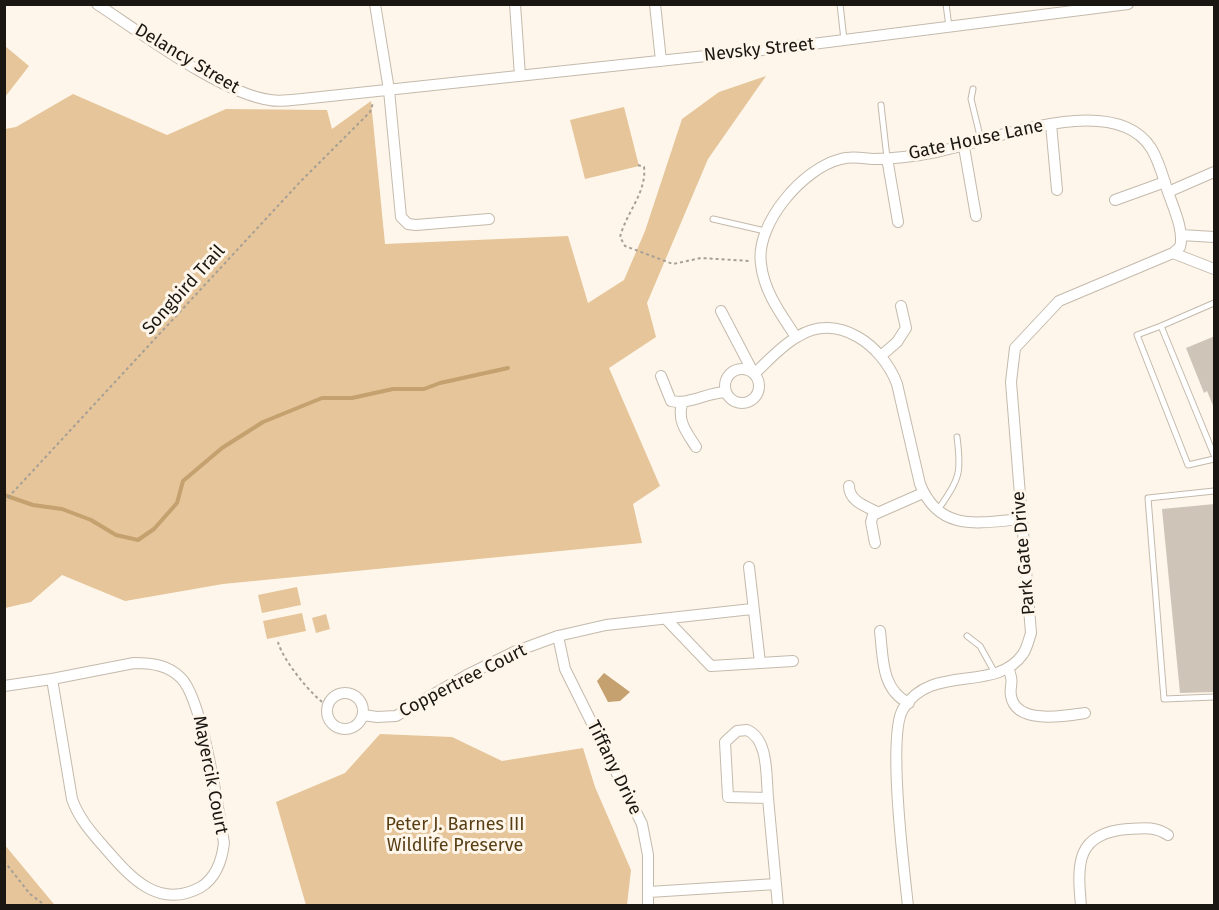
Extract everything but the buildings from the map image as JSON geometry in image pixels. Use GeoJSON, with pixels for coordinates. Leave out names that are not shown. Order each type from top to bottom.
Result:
{"type":"FeatureCollection","features":[{"type":"Feature","properties":{"kind":"street","name":"Delancy Street"},"geometry":{"type":"LineString","coordinates":[[97,4],[218,81],[245,94],[270,100],[389,90]]}},
{"type":"Feature","properties":{"kind":"street"},"geometry":{"type":"LineString","coordinates":[[375,4],[389,90],[403,221],[421,225],[489,219]]}},
{"type":"Feature","properties":{"kind":"street"},"geometry":{"type":"LineString","coordinates":[[515,4],[520,76]]}},
{"type":"Feature","properties":{"kind":"street"},"geometry":{"type":"LineString","coordinates":[[655,4],[662,61]]}},
{"type":"Feature","properties":{"kind":"street","name":"Nevsky Street"},"geometry":{"type":"LineString","coordinates":[[389,90],[844,40],[1128,4]]}},
{"type":"Feature","properties":{"kind":"street","name":"Gate House Lane"},"geometry":{"type":"LineString","coordinates":[[760,261],[762,242],[792,190],[816,169],[847,158],[919,156],[964,147],[1070,119],[1092,119],[1129,130],[1151,148],[1181,235]]}},
{"type":"Feature","properties":{"kind":"street"},"geometry":{"type":"LineString","coordinates":[[1051,124],[1057,190]]}},
{"type":"Feature","properties":{"kind":"street"},"geometry":{"type":"LineString","coordinates":[[964,147],[976,216]]}},
{"type":"Feature","properties":{"kind":"street"},"geometry":{"type":"LineString","coordinates":[[886,158],[898,222]]}},
{"type":"Feature","properties":{"kind":"street"},"geometry":{"type":"LineString","coordinates":[[1115,201],[1215,172]]}},
{"type":"Feature","properties":{"kind":"street"},"geometry":{"type":"LineString","coordinates":[[1215,237],[1181,235],[1180,247],[1173,253],[1215,268]]}},
{"type":"Feature","properties":{"kind":"street","name":"Park Gate Drive"},"geometry":{"type":"LineString","coordinates":[[908,906],[897,784],[897,726],[902,710],[924,688],[937,682],[995,674],[1008,668],[1023,654],[1031,633],[1011,382],[1015,348],[1059,301],[1173,253]]}},
{"type":"Feature","properties":{"kind":"street"},"geometry":{"type":"LineString","coordinates":[[760,261],[774,303],[796,337]]}},
{"type":"Feature","properties":{"kind":"street"},"geometry":{"type":"LineString","coordinates":[[882,355],[897,342],[906,328],[901,306]]}},
{"type":"Feature","properties":{"kind":"street"},"geometry":{"type":"LineString","coordinates":[[661,376],[671,401],[682,404],[712,393],[725,392],[737,403],[749,403],[759,389],[754,374],[721,311]]}},
{"type":"Feature","properties":{"kind":"street"},"geometry":{"type":"LineString","coordinates":[[754,374],[796,337],[818,330],[847,332],[861,338],[882,355],[892,369],[923,493],[937,512],[951,520],[968,522],[1022,519]]}},
{"type":"Feature","properties":{"kind":"street"},"geometry":{"type":"LineString","coordinates":[[725,392],[725,380],[732,371],[743,369],[754,374]]}},
{"type":"Feature","properties":{"kind":"street"},"geometry":{"type":"LineString","coordinates":[[682,404],[679,414],[681,422],[696,447]]}},
{"type":"Feature","properties":{"kind":"street"},"geometry":{"type":"LineString","coordinates":[[849,486],[849,492],[857,502],[877,512]]}},
{"type":"Feature","properties":{"kind":"street"},"geometry":{"type":"LineString","coordinates":[[874,543],[871,522],[877,512],[923,493]]}},
{"type":"Feature","properties":{"kind":"street"},"geometry":{"type":"LineString","coordinates":[[749,567],[752,609],[760,663]]}},
{"type":"Feature","properties":{"kind":"street","name":"Coppertree Court"},"geometry":{"type":"LineString","coordinates":[[363,714],[377,717],[396,716],[467,675],[514,652],[558,636],[606,625],[752,609]]}},
{"type":"Feature","properties":{"kind":"street"},"geometry":{"type":"LineString","coordinates":[[666,619],[711,666],[793,661]]}},
{"type":"Feature","properties":{"kind":"street"},"geometry":{"type":"LineString","coordinates":[[880,631],[885,676],[900,699],[909,702]]}},
{"type":"Feature","properties":{"kind":"street","name":"Tiffany Drive"},"geometry":{"type":"LineString","coordinates":[[558,636],[565,669],[642,824],[648,855],[648,906]]}},
{"type":"Feature","properties":{"kind":"street","name":"Mayercik Court"},"geometry":{"type":"LineString","coordinates":[[4,686],[52,680],[134,663],[163,666],[183,680],[196,702],[224,843],[223,857],[209,882],[189,894],[160,894],[147,890],[128,874],[89,830],[76,811],[72,798],[52,680]]}},
{"type":"Feature","properties":{"kind":"street"},"geometry":{"type":"LineString","coordinates":[[1008,668],[1013,682],[1011,696],[1017,707],[1028,715],[1085,713]]}},
{"type":"Feature","properties":{"kind":"street"},"geometry":{"type":"LineString","coordinates":[[346,693],[361,703],[363,714],[357,724],[341,729],[331,722],[328,706],[335,696],[346,693]]}},
{"type":"Feature","properties":{"kind":"street"},"geometry":{"type":"LineString","coordinates":[[768,798],[728,797],[725,741],[737,731],[754,733],[761,742],[768,798],[778,906]]}},
{"type":"Feature","properties":{"kind":"street"},"geometry":{"type":"LineString","coordinates":[[1081,906],[1079,864],[1087,846],[1093,840],[1114,830],[1160,829],[1168,835]]}},
{"type":"Feature","properties":{"kind":"street"},"geometry":{"type":"LineString","coordinates":[[649,892],[776,884]]}},
{"type":"Feature","properties":{"kind":"lane"},"geometry":{"type":"LineString","coordinates":[[840,4],[844,40]]}},
{"type":"Feature","properties":{"kind":"lane"},"geometry":{"type":"LineString","coordinates":[[946,4],[949,27]]}},
{"type":"Feature","properties":{"kind":"lane"},"geometry":{"type":"LineString","coordinates":[[973,89],[971,99],[981,142]]}},
{"type":"Feature","properties":{"kind":"lane"},"geometry":{"type":"LineString","coordinates":[[881,105],[886,158]]}},
{"type":"Feature","properties":{"kind":"lane"},"geometry":{"type":"LineString","coordinates":[[713,219],[767,232]]}},
{"type":"Feature","properties":{"kind":"lane"},"geometry":{"type":"LineString","coordinates":[[1161,326],[1215,457],[1188,465],[1137,335],[1215,303]]}},
{"type":"Feature","properties":{"kind":"lane"},"geometry":{"type":"LineString","coordinates":[[937,512],[955,486],[959,473],[957,437]]}},
{"type":"Feature","properties":{"kind":"lane"},"geometry":{"type":"LineString","coordinates":[[1215,490],[1148,498],[1164,699],[1215,697]]}},
{"type":"Feature","properties":{"kind":"lane"},"geometry":{"type":"LineString","coordinates":[[967,636],[980,646],[995,674]]}},
{"type":"Feature","properties":{"kind":"path","name":"Songbird Trail"},"geometry":{"type":"LineString","coordinates":[[4,502],[300,182],[370,112],[376,91]]}},
{"type":"Feature","properties":{"kind":"path"},"geometry":{"type":"LineString","coordinates":[[639,165],[645,167],[643,185],[627,215],[620,237],[621,242],[654,259],[673,264],[701,258],[760,261]]}},
{"type":"Feature","properties":{"kind":"path"},"geometry":{"type":"LineString","coordinates":[[278,642],[289,666],[321,702],[328,706]]}},
{"type":"Feature","properties":{"kind":"path"},"geometry":{"type":"LineString","coordinates":[[4,861],[30,894],[46,906]]}},
{"type":"Feature","properties":{"kind":"green space"},"geometry":{"type":"Polygon","coordinates":[[[5,46],[29,66],[5,97],[5,46]]]}},
{"type":"Feature","properties":{"kind":"green space"},"geometry":{"type":"Polygon","coordinates":[[[766,76],[708,159],[647,303],[656,337],[609,368],[660,486],[633,504],[642,543],[223,584],[125,601],[62,575],[31,602],[5,608],[5,129],[16,127],[73,94],[167,135],[226,109],[327,110],[332,129],[371,101],[385,244],[568,236],[588,303],[624,280],[645,231],[682,119],[719,92],[766,76]]]}},
{"type":"Feature","properties":{"kind":"green space"},"geometry":{"type":"Polygon","coordinates":[[[624,107],[639,166],[585,179],[570,120],[624,107]]]}},
{"type":"Feature","properties":{"kind":"green space"},"geometry":{"type":"Polygon","coordinates":[[[297,587],[301,605],[262,613],[258,595],[297,587]]]}},
{"type":"Feature","properties":{"kind":"green space"},"geometry":{"type":"Polygon","coordinates":[[[302,613],[306,631],[267,639],[263,621],[302,613]]]}},
{"type":"Feature","properties":{"kind":"green space"},"geometry":{"type":"Polygon","coordinates":[[[326,614],[330,629],[316,633],[312,618],[326,614]]]}},
{"type":"Feature","properties":{"kind":"green space","name":"Peter J. Barnes III Wildlife Preserve"},"geometry":{"type":"Polygon","coordinates":[[[380,734],[452,737],[502,761],[583,748],[595,787],[631,870],[627,905],[306,905],[276,802],[345,773],[380,734]]]}},
{"type":"Feature","properties":{"kind":"green space"},"geometry":{"type":"Polygon","coordinates":[[[4,844],[53,903],[55,905],[5,905],[4,844]]]}},
{"type":"Feature","properties":{"kind":"shaded area"},"geometry":{"type":"Polygon","coordinates":[[[604,673],[630,692],[620,701],[608,702],[597,681],[604,673]]]}},
{"type":"Feature","properties":{"kind":"waterway"},"geometry":{"type":"LineString","coordinates":[[4,495],[33,505],[62,509],[91,520],[116,535],[138,540],[154,529],[177,503],[183,481],[222,448],[263,422],[322,398],[352,398],[393,389],[424,389],[440,383],[508,368]]}}]}
